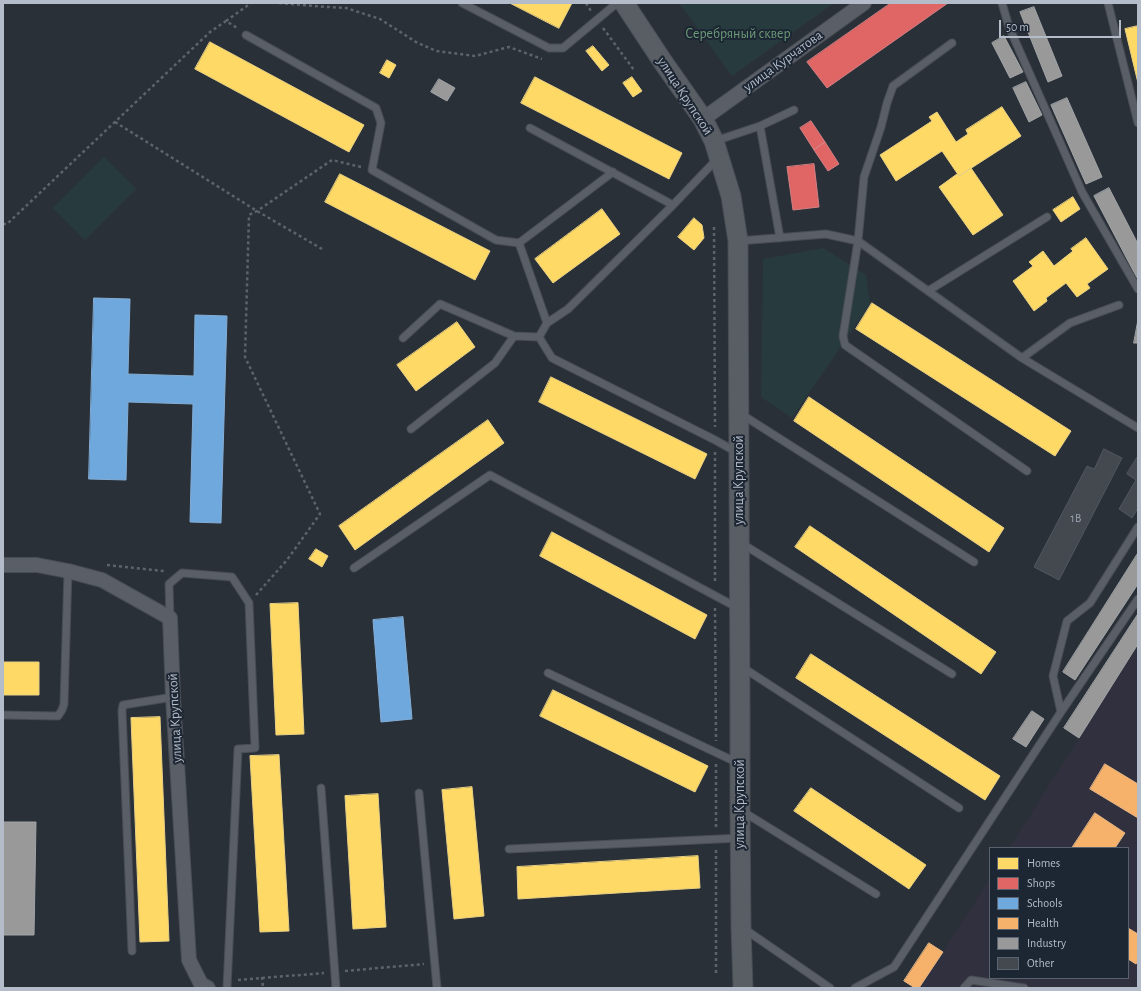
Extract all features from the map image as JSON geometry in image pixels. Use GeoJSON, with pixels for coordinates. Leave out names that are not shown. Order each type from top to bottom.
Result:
{"type":"FeatureCollection","features":[{"type":"Feature","properties":{"kind":"street","name":"улица Крупской"},"geometry":{"type":"LineString","coordinates":[[624,3],[662,62],[703,119],[717,148],[731,196],[738,241],[740,412],[740,838],[743,988]]}},
{"type":"Feature","properties":{"kind":"street","name":"улица Курчатова"},"geometry":{"type":"LineString","coordinates":[[703,119],[864,3]]}},
{"type":"Feature","properties":{"kind":"street"},"geometry":{"type":"LineString","coordinates":[[3,565],[37,565],[102,580],[170,618]]}},
{"type":"Feature","properties":{"kind":"street","name":"улица Крупской"},"geometry":{"type":"LineString","coordinates":[[170,618],[173,696],[189,960],[201,984],[208,988]]}},
{"type":"Feature","properties":{"kind":"lane"},"geometry":{"type":"LineString","coordinates":[[462,3],[550,48],[563,48],[617,3]]}},
{"type":"Feature","properties":{"kind":"lane"},"geometry":{"type":"LineString","coordinates":[[1002,3],[1009,27],[1082,192],[1138,289]]}},
{"type":"Feature","properties":{"kind":"lane"},"geometry":{"type":"LineString","coordinates":[[1108,3],[1138,123]]}},
{"type":"Feature","properties":{"kind":"lane"},"geometry":{"type":"LineString","coordinates":[[246,35],[376,108],[381,123],[372,170],[496,240],[519,243],[613,172]]}},
{"type":"Feature","properties":{"kind":"lane"},"geometry":{"type":"LineString","coordinates":[[952,43],[893,86],[864,176],[858,241],[843,336],[845,345],[1027,471]]}},
{"type":"Feature","properties":{"kind":"lane"},"geometry":{"type":"LineString","coordinates":[[539,337],[547,323],[568,309],[673,205],[717,148],[794,110]]}},
{"type":"Feature","properties":{"kind":"lane"},"geometry":{"type":"LineString","coordinates":[[760,126],[780,238]]}},
{"type":"Feature","properties":{"kind":"lane"},"geometry":{"type":"LineString","coordinates":[[530,128],[673,205]]}},
{"type":"Feature","properties":{"kind":"lane"},"geometry":{"type":"LineString","coordinates":[[928,291],[1047,217]]}},
{"type":"Feature","properties":{"kind":"lane"},"geometry":{"type":"LineString","coordinates":[[738,241],[826,234],[858,241],[1022,358],[1138,428]]}},
{"type":"Feature","properties":{"kind":"lane"},"geometry":{"type":"LineString","coordinates":[[519,243],[547,323]]}},
{"type":"Feature","properties":{"kind":"lane"},"geometry":{"type":"LineString","coordinates":[[403,338],[440,304],[514,336],[539,337]]}},
{"type":"Feature","properties":{"kind":"lane"},"geometry":{"type":"LineString","coordinates":[[1022,358],[1070,323],[1119,305]]}},
{"type":"Feature","properties":{"kind":"lane"},"geometry":{"type":"LineString","coordinates":[[410,428],[495,363],[514,336]]}},
{"type":"Feature","properties":{"kind":"lane"},"geometry":{"type":"LineString","coordinates":[[539,337],[552,358],[701,433],[739,454]]}},
{"type":"Feature","properties":{"kind":"lane"},"geometry":{"type":"LineString","coordinates":[[740,412],[974,562]]}},
{"type":"Feature","properties":{"kind":"lane"},"geometry":{"type":"LineString","coordinates":[[354,568],[490,475],[740,609]]}},
{"type":"Feature","properties":{"kind":"lane"},"geometry":{"type":"LineString","coordinates":[[1061,712],[1053,676],[1067,621],[1090,603],[1138,527]]}},
{"type":"Feature","properties":{"kind":"lane"},"geometry":{"type":"LineString","coordinates":[[739,542],[952,674]]}},
{"type":"Feature","properties":{"kind":"lane"},"geometry":{"type":"LineString","coordinates":[[3,715],[58,716],[62,710],[64,704],[68,571]]}},
{"type":"Feature","properties":{"kind":"lane"},"geometry":{"type":"LineString","coordinates":[[170,618],[168,584],[182,573],[232,577],[249,603],[255,748],[238,749],[227,988]]}},
{"type":"Feature","properties":{"kind":"lane"},"geometry":{"type":"LineString","coordinates":[[855,988],[894,967],[1061,712],[1138,599]]}},
{"type":"Feature","properties":{"kind":"lane"},"geometry":{"type":"LineString","coordinates":[[740,665],[959,808]]}},
{"type":"Feature","properties":{"kind":"lane"},"geometry":{"type":"LineString","coordinates":[[548,673],[740,764]]}},
{"type":"Feature","properties":{"kind":"lane"},"geometry":{"type":"LineString","coordinates":[[132,951],[122,711],[123,705],[173,696]]}},
{"type":"Feature","properties":{"kind":"lane"},"geometry":{"type":"LineString","coordinates":[[321,788],[336,988]]}},
{"type":"Feature","properties":{"kind":"lane"},"geometry":{"type":"LineString","coordinates":[[419,793],[437,988]]}},
{"type":"Feature","properties":{"kind":"lane"},"geometry":{"type":"LineString","coordinates":[[740,809],[876,894]]}},
{"type":"Feature","properties":{"kind":"lane"},"geometry":{"type":"LineString","coordinates":[[509,849],[740,838]]}},
{"type":"Feature","properties":{"kind":"lane"},"geometry":{"type":"LineString","coordinates":[[741,927],[830,988]]}},
{"type":"Feature","properties":{"kind":"lane"},"geometry":{"type":"LineString","coordinates":[[964,988],[971,980],[1024,988]]}},
{"type":"Feature","properties":{"kind":"path"},"geometry":{"type":"LineString","coordinates":[[3,224],[7,224],[210,32],[251,3]]}},
{"type":"Feature","properties":{"kind":"path"},"geometry":{"type":"LineString","coordinates":[[279,3],[346,8],[380,19],[416,42],[436,51],[475,56],[509,47],[544,60]]}},
{"type":"Feature","properties":{"kind":"path"},"geometry":{"type":"LineString","coordinates":[[226,21],[246,35]]}},
{"type":"Feature","properties":{"kind":"path"},"geometry":{"type":"LineString","coordinates":[[604,30],[634,70]]}},
{"type":"Feature","properties":{"kind":"path"},"geometry":{"type":"LineString","coordinates":[[115,122],[257,211],[322,249]]}},
{"type":"Feature","properties":{"kind":"path"},"geometry":{"type":"LineString","coordinates":[[249,603],[287,560],[320,514],[245,356],[250,215],[332,160],[372,170]]}},
{"type":"Feature","properties":{"kind":"path"},"geometry":{"type":"LineString","coordinates":[[262,977],[263,988]]}},
{"type":"Feature","properties":{"kind":"shaded area"},"geometry":{"type":"Polygon","coordinates":[[[1138,646],[1138,988],[920,988],[989,880],[989,979],[1129,979],[1129,847],[1010,847],[1138,646]]]}},
{"type":"Feature","properties":{"kind":"green space","name":"Серебряный сквер"},"geometry":{"type":"Polygon","coordinates":[[[679,3],[834,3],[732,76],[679,3]]]}},
{"type":"Feature","properties":{"kind":"green space"},"geometry":{"type":"Polygon","coordinates":[[[104,157],[136,189],[85,240],[53,208],[104,157]]]}},
{"type":"Feature","properties":{"kind":"green space"},"geometry":{"type":"Polygon","coordinates":[[[823,248],[866,275],[870,304],[792,418],[761,397],[763,259],[823,248]]]}},
{"type":"Feature","properties":{"kind":"building: Homes"},"geometry":{"type":"Polygon","coordinates":[[[510,3],[572,3],[559,28],[510,3]]]}},
{"type":"Feature","properties":{"kind":"building: Homes"},"geometry":{"type":"Polygon","coordinates":[[[1138,26],[1138,83],[1125,29],[1138,26]]]}},
{"type":"Feature","properties":{"kind":"building: Homes"},"geometry":{"type":"Polygon","coordinates":[[[210,42],[364,125],[349,152],[195,69],[210,42]]]}},
{"type":"Feature","properties":{"kind":"building: Homes"},"geometry":{"type":"Polygon","coordinates":[[[593,46],[609,65],[602,71],[586,51],[593,46]]]}},
{"type":"Feature","properties":{"kind":"building: Homes"},"geometry":{"type":"Polygon","coordinates":[[[387,60],[396,65],[389,78],[380,73],[387,60]]]}},
{"type":"Feature","properties":{"kind":"building: Homes"},"geometry":{"type":"Polygon","coordinates":[[[535,77],[682,153],[669,179],[521,103],[535,77]]]}},
{"type":"Feature","properties":{"kind":"building: Homes"},"geometry":{"type":"Polygon","coordinates":[[[632,77],[642,91],[633,97],[623,83],[632,77]]]}},
{"type":"Feature","properties":{"kind":"building: Homes"},"geometry":{"type":"Polygon","coordinates":[[[1002,107],[1021,136],[959,176],[942,151],[896,181],[880,155],[932,121],[929,117],[937,112],[956,142],[968,134],[966,130],[1002,107]]]}},
{"type":"Feature","properties":{"kind":"building: Homes"},"geometry":{"type":"Polygon","coordinates":[[[971,168],[1003,215],[973,235],[939,187],[957,174],[959,176],[971,168]]]}},
{"type":"Feature","properties":{"kind":"building: Homes"},"geometry":{"type":"Polygon","coordinates":[[[340,174],[490,251],[475,280],[325,202],[340,174]]]}},
{"type":"Feature","properties":{"kind":"building: Homes"},"geometry":{"type":"Polygon","coordinates":[[[1073,197],[1080,209],[1061,222],[1053,210],[1073,197]]]}},
{"type":"Feature","properties":{"kind":"building: Homes"},"geometry":{"type":"Polygon","coordinates":[[[602,209],[620,234],[553,283],[535,259],[602,209]]]}},
{"type":"Feature","properties":{"kind":"building: Homes"},"geometry":{"type":"Polygon","coordinates":[[[694,218],[702,225],[704,238],[694,250],[678,237],[694,218]]]}},
{"type":"Feature","properties":{"kind":"building: Homes"},"geometry":{"type":"Polygon","coordinates":[[[1086,238],[1108,269],[1087,284],[1090,288],[1077,297],[1066,283],[1046,298],[1047,301],[1034,311],[1013,281],[1033,266],[1029,262],[1043,251],[1054,266],[1073,251],[1071,249],[1086,238]]]}},
{"type":"Feature","properties":{"kind":"building: Homes"},"geometry":{"type":"Polygon","coordinates":[[[872,303],[1071,431],[1055,456],[856,329],[872,303]]]}},
{"type":"Feature","properties":{"kind":"building: Homes"},"geometry":{"type":"Polygon","coordinates":[[[457,322],[475,347],[416,391],[397,365],[457,322]]]}},
{"type":"Feature","properties":{"kind":"building: Homes"},"geometry":{"type":"Polygon","coordinates":[[[551,377],[707,454],[695,479],[539,402],[551,377]]]}},
{"type":"Feature","properties":{"kind":"building: Homes"},"geometry":{"type":"Polygon","coordinates":[[[809,397],[1004,528],[989,552],[794,421],[809,397]]]}},
{"type":"Feature","properties":{"kind":"building: Homes"},"geometry":{"type":"Polygon","coordinates":[[[488,420],[504,443],[355,550],[339,526],[488,420]]]}},
{"type":"Feature","properties":{"kind":"building: Homes"},"geometry":{"type":"Polygon","coordinates":[[[810,526],[996,652],[981,674],[795,547],[810,526]]]}},
{"type":"Feature","properties":{"kind":"building: Homes"},"geometry":{"type":"Polygon","coordinates":[[[552,532],[707,615],[695,639],[540,556],[552,532]]]}},
{"type":"Feature","properties":{"kind":"building: Homes"},"geometry":{"type":"Polygon","coordinates":[[[316,549],[328,556],[322,567],[309,559],[316,549]]]}},
{"type":"Feature","properties":{"kind":"building: Homes"},"geometry":{"type":"Polygon","coordinates":[[[298,603],[304,734],[276,735],[270,604],[298,603]]]}},
{"type":"Feature","properties":{"kind":"building: Homes"},"geometry":{"type":"Polygon","coordinates":[[[811,654],[1000,776],[985,800],[796,678],[811,654]]]}},
{"type":"Feature","properties":{"kind":"building: Homes"},"geometry":{"type":"Polygon","coordinates":[[[3,662],[39,662],[39,695],[3,695],[3,662]]]}},
{"type":"Feature","properties":{"kind":"building: Homes"},"geometry":{"type":"Polygon","coordinates":[[[553,690],[708,766],[695,792],[540,716],[553,690]]]}},
{"type":"Feature","properties":{"kind":"building: Homes"},"geometry":{"type":"Polygon","coordinates":[[[160,717],[169,941],[140,942],[131,718],[160,717]]]}},
{"type":"Feature","properties":{"kind":"building: Homes"},"geometry":{"type":"Polygon","coordinates":[[[279,755],[289,931],[260,932],[250,756],[279,755]]]}},
{"type":"Feature","properties":{"kind":"building: Homes"},"geometry":{"type":"Polygon","coordinates":[[[472,787],[484,916],[454,919],[442,790],[472,787]]]}},
{"type":"Feature","properties":{"kind":"building: Homes"},"geometry":{"type":"Polygon","coordinates":[[[811,788],[926,865],[909,889],[794,811],[811,788]]]}},
{"type":"Feature","properties":{"kind":"building: Homes"},"geometry":{"type":"Polygon","coordinates":[[[378,794],[386,927],[353,929],[345,796],[378,794]]]}},
{"type":"Feature","properties":{"kind":"building: Homes"},"geometry":{"type":"Polygon","coordinates":[[[698,856],[700,888],[518,899],[517,867],[698,856]]]}},
{"type":"Feature","properties":{"kind":"building: Shops"},"geometry":{"type":"Polygon","coordinates":[[[891,3],[948,3],[827,88],[807,62],[891,3]]]}},
{"type":"Feature","properties":{"kind":"building: Shops"},"geometry":{"type":"Polygon","coordinates":[[[811,121],[825,142],[814,150],[800,128],[811,121]]]}},
{"type":"Feature","properties":{"kind":"building: Shops"},"geometry":{"type":"Polygon","coordinates":[[[825,142],[839,164],[828,171],[814,150],[825,142]]]}},
{"type":"Feature","properties":{"kind":"building: Shops"},"geometry":{"type":"Polygon","coordinates":[[[814,164],[819,207],[793,210],[787,167],[814,164]]]}},
{"type":"Feature","properties":{"kind":"building: Schools"},"geometry":{"type":"Polygon","coordinates":[[[94,298],[130,299],[128,374],[194,376],[195,315],[227,316],[221,523],[190,522],[193,404],[128,402],[126,480],[89,479],[94,298]]]}},
{"type":"Feature","properties":{"kind":"building: Schools"},"geometry":{"type":"Polygon","coordinates":[[[403,617],[412,719],[381,722],[373,620],[403,617]]]}},
{"type":"Feature","properties":{"kind":"building: Health"},"geometry":{"type":"Polygon","coordinates":[[[1105,764],[1138,784],[1138,818],[1090,789],[1105,764]]]}},
{"type":"Feature","properties":{"kind":"building: Health"},"geometry":{"type":"Polygon","coordinates":[[[1095,813],[1125,833],[1116,847],[1073,847],[1095,813]]]}},
{"type":"Feature","properties":{"kind":"building: Health"},"geometry":{"type":"Polygon","coordinates":[[[1129,929],[1138,934],[1138,961],[1136,964],[1129,960],[1129,929]]]}},
{"type":"Feature","properties":{"kind":"building: Health"},"geometry":{"type":"Polygon","coordinates":[[[929,943],[943,952],[919,988],[915,988],[904,981],[929,943]]]}},
{"type":"Feature","properties":{"kind":"building: Industry"},"geometry":{"type":"Polygon","coordinates":[[[1034,7],[1062,76],[1048,82],[1020,12],[1034,7]]]}},
{"type":"Feature","properties":{"kind":"building: Industry"},"geometry":{"type":"Polygon","coordinates":[[[1004,36],[1023,72],[1010,78],[992,43],[1004,36]]]}},
{"type":"Feature","properties":{"kind":"building: Industry"},"geometry":{"type":"Polygon","coordinates":[[[439,79],[455,88],[447,101],[431,92],[439,79]]]}},
{"type":"Feature","properties":{"kind":"building: Industry"},"geometry":{"type":"Polygon","coordinates":[[[1026,82],[1042,115],[1029,122],[1013,88],[1026,82]]]}},
{"type":"Feature","properties":{"kind":"building: Industry"},"geometry":{"type":"Polygon","coordinates":[[[1067,98],[1102,177],[1086,184],[1051,105],[1067,98]]]}},
{"type":"Feature","properties":{"kind":"building: Industry"},"geometry":{"type":"Polygon","coordinates":[[[1109,188],[1138,244],[1138,280],[1094,196],[1109,188]]]}},
{"type":"Feature","properties":{"kind":"building: Industry"},"geometry":{"type":"Polygon","coordinates":[[[1138,320],[1138,343],[1134,343],[1138,320]]]}},
{"type":"Feature","properties":{"kind":"building: Industry"},"geometry":{"type":"Polygon","coordinates":[[[1138,553],[1138,584],[1075,680],[1063,672],[1138,553]]]}},
{"type":"Feature","properties":{"kind":"building: Industry"},"geometry":{"type":"Polygon","coordinates":[[[1138,614],[1138,644],[1079,738],[1064,728],[1138,614]]]}},
{"type":"Feature","properties":{"kind":"building: Industry"},"geometry":{"type":"Polygon","coordinates":[[[1032,711],[1044,719],[1026,747],[1013,739],[1032,711]]]}},
{"type":"Feature","properties":{"kind":"building: Industry"},"geometry":{"type":"Polygon","coordinates":[[[3,822],[36,822],[34,935],[3,935],[3,822]]]}},
{"type":"Feature","properties":{"kind":"building: Other"},"geometry":{"type":"Polygon","coordinates":[[[1104,449],[1122,458],[1059,580],[1034,567],[1087,466],[1094,469],[1104,449]]]}},
{"type":"Feature","properties":{"kind":"building: Other"},"geometry":{"type":"Polygon","coordinates":[[[1138,456],[1138,508],[1132,518],[1119,509],[1136,480],[1127,474],[1138,456]]]}}]}
